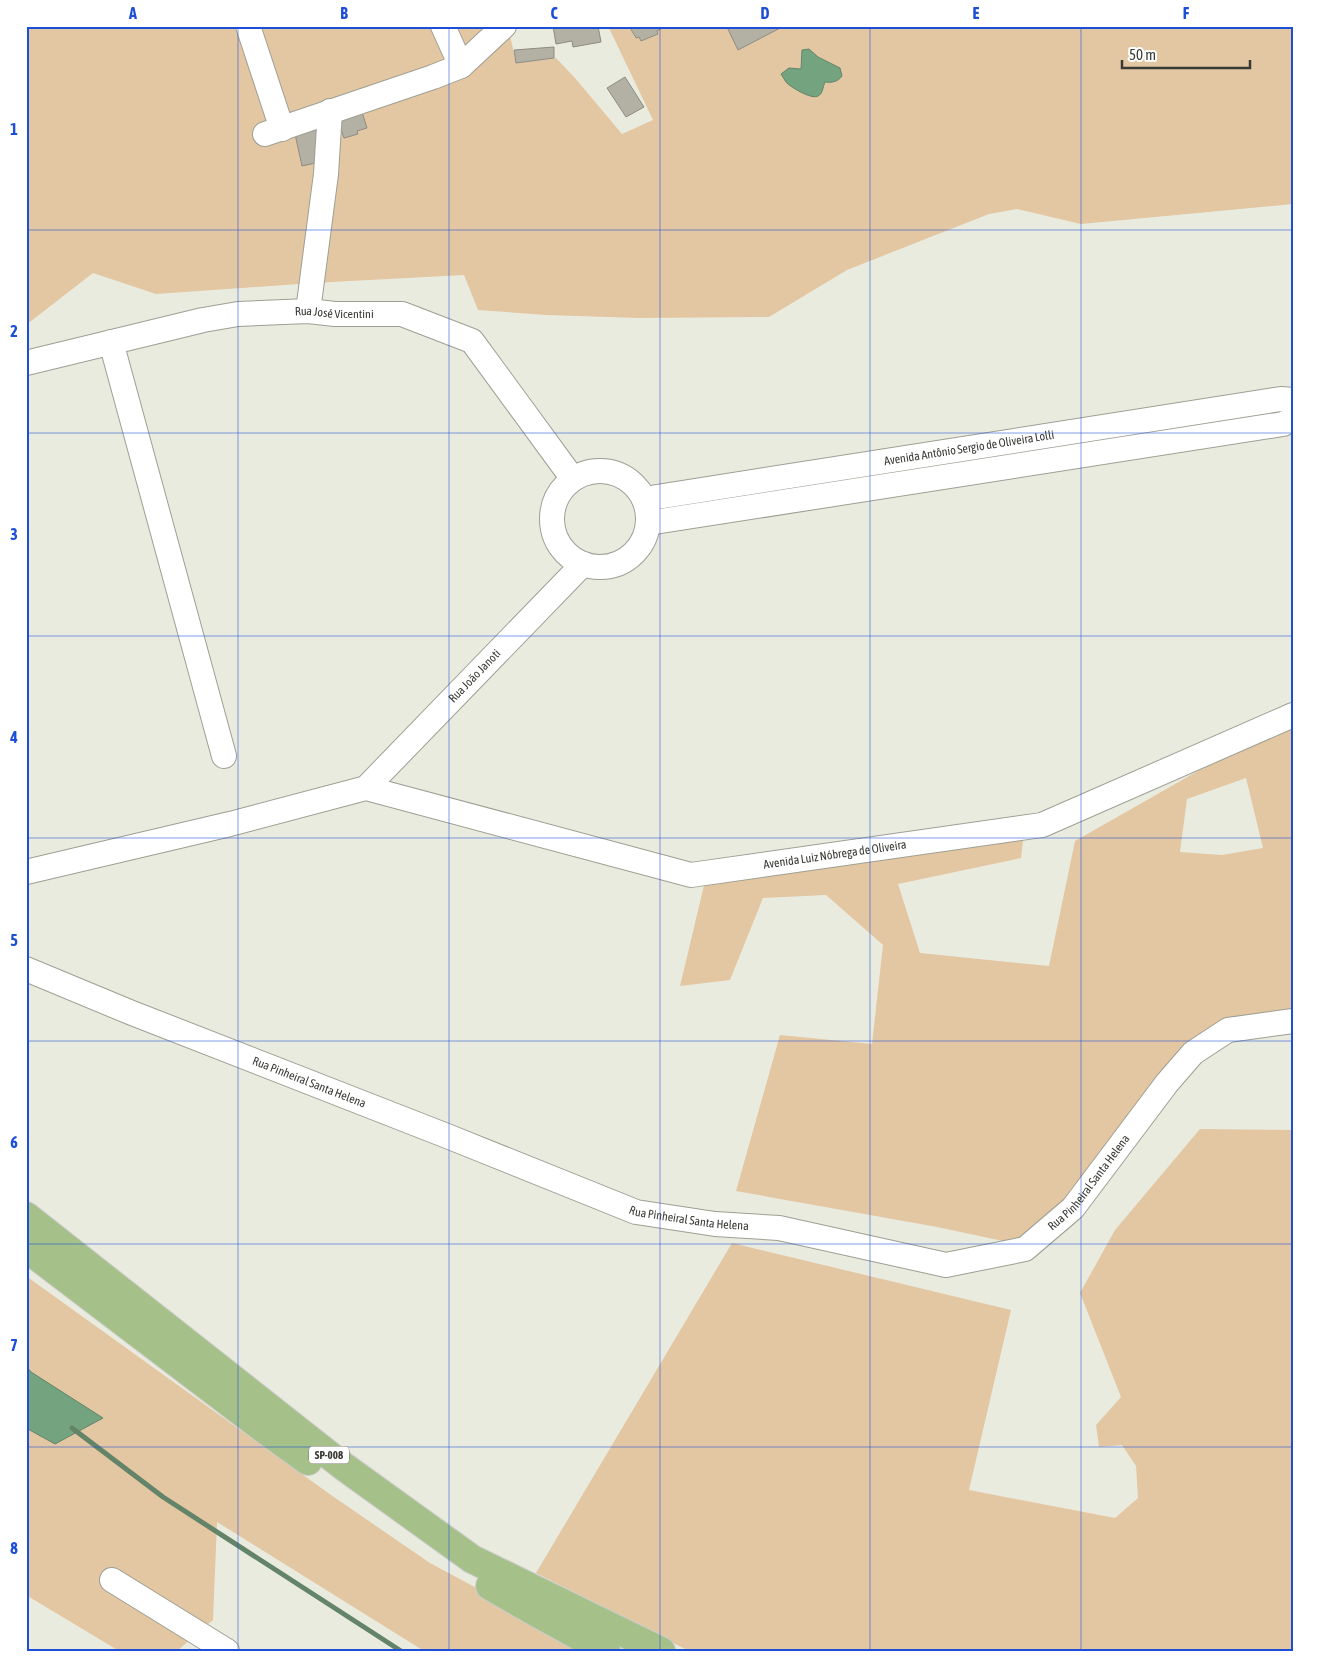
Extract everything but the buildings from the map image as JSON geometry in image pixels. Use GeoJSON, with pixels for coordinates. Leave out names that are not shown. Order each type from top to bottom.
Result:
{"type":"FeatureCollection","features":[{"type":"Feature","properties":{"kind":"main road","name":"SP-008"},"geometry":{"type":"LineString","coordinates":[[26,1216],[343,1466],[472,1559],[661,1651]]}},
{"type":"Feature","properties":{"kind":"main road","name":"SP-008"},"geometry":{"type":"LineString","coordinates":[[26,1248],[264,1429],[460,1568],[606,1651]]}},
{"type":"Feature","properties":{"kind":"street"},"geometry":{"type":"LineString","coordinates":[[248,26],[273,132],[462,66],[504,26]]}},
{"type":"Feature","properties":{"kind":"street"},"geometry":{"type":"LineString","coordinates":[[443,26],[462,66]]}},
{"type":"Feature","properties":{"kind":"street"},"geometry":{"type":"LineString","coordinates":[[308,311],[326,174],[330,111]]}},
{"type":"Feature","properties":{"kind":"street","name":"Rua José Vicentini"},"geometry":{"type":"LineString","coordinates":[[26,363],[238,314],[308,311],[335,314],[402,314],[472,340],[573,480]]}},
{"type":"Feature","properties":{"kind":"street"},"geometry":{"type":"LineString","coordinates":[[111,342],[224,756]]}},
{"type":"Feature","properties":{"kind":"street","name":"Avenida Antônio Sergio de Oliveira Lolli"},"geometry":{"type":"LineString","coordinates":[[644,499],[1281,399],[1293,400]]}},
{"type":"Feature","properties":{"kind":"street","name":"Avenida Antônio Sergio de Oliveira Lolli"},"geometry":{"type":"LineString","coordinates":[[648,523],[1283,424],[1293,419]]}},
{"type":"Feature","properties":{"kind":"street"},"geometry":{"type":"LineString","coordinates":[[605,472],[621,476],[634,486],[644,499],[648,523],[640,547],[628,558],[613,566],[598,567],[583,564],[570,557],[560,546],[553,533],[552,518],[555,503],[562,490],[573,480],[588,473],[605,472]]}},
{"type":"Feature","properties":{"kind":"street","name":"Rua João Janoti"},"geometry":{"type":"LineString","coordinates":[[366,788],[583,564]]}},
{"type":"Feature","properties":{"kind":"street","name":"Avenida Luiz Nóbrega de Oliveira"},"geometry":{"type":"LineString","coordinates":[[366,788],[691,876],[1042,825],[1293,715]]}},
{"type":"Feature","properties":{"kind":"street"},"geometry":{"type":"LineString","coordinates":[[26,872],[230,824],[366,788]]}},
{"type":"Feature","properties":{"kind":"street","name":"Rua Pinheiral Santa Helena"},"geometry":{"type":"LineString","coordinates":[[26,970],[636,1212],[715,1224],[779,1228],[946,1265],[1025,1249],[1073,1208],[1167,1083],[1193,1053],[1228,1030],[1293,1021]]}},
{"type":"Feature","properties":{"kind":"street"},"geometry":{"type":"LineString","coordinates":[[112,1580],[227,1651]]}},
{"type":"Feature","properties":{"kind":"shaded area"},"geometry":{"type":"Polygon","coordinates":[[[26,26],[504,26],[510,35],[516,63],[556,58],[622,134],[653,120],[608,26],[629,26],[635,38],[639,37],[641,41],[658,34],[657,31],[666,26],[728,26],[738,50],[784,26],[1293,26],[1293,204],[1081,224],[1017,209],[989,214],[847,270],[769,317],[639,318],[546,315],[478,310],[464,275],[156,294],[93,273],[26,325],[26,26]],[[814,53],[801,55],[801,69],[822,89],[825,82],[835,82],[842,76],[840,68],[814,53]]]}},
{"type":"Feature","properties":{"kind":"shaded area"},"geometry":{"type":"Polygon","coordinates":[[[809,49],[818,57],[840,68],[842,76],[834,82],[825,82],[821,94],[815,97],[806,95],[792,87],[781,74],[789,68],[801,69],[802,50],[809,49]]]}},
{"type":"Feature","properties":{"kind":"shaded area"},"geometry":{"type":"Polygon","coordinates":[[[1293,726],[1293,1015],[1209,1031],[1070,1206],[1022,1245],[937,1227],[736,1191],[780,1035],[872,1044],[883,945],[826,895],[763,898],[730,980],[680,986],[706,877],[1024,832],[1021,858],[898,884],[920,953],[1049,966],[1075,841],[1233,751],[1293,726]],[[1246,778],[1187,799],[1180,852],[1222,855],[1263,848],[1246,778]]]}},
{"type":"Feature","properties":{"kind":"shaded area"},"geometry":{"type":"Polygon","coordinates":[[[1200,1129],[1293,1130],[1293,1651],[689,1651],[536,1573],[732,1243],[1011,1310],[969,1490],[1115,1518],[1138,1498],[1136,1466],[1122,1445],[1099,1447],[1096,1425],[1121,1397],[1080,1293],[1115,1230],[1200,1129]]]}},
{"type":"Feature","properties":{"kind":"shaded area"},"geometry":{"type":"Polygon","coordinates":[[[26,1276],[331,1495],[430,1563],[594,1651],[424,1651],[217,1522],[213,1620],[177,1651],[119,1651],[26,1595],[26,1276]]]}},
{"type":"Feature","properties":{"kind":"shaded area"},"geometry":{"type":"Polygon","coordinates":[[[26,1366],[31,1372],[103,1418],[55,1444],[26,1428],[26,1366]]]}},
{"type":"Feature","properties":{"kind":"waterway"},"geometry":{"type":"LineString","coordinates":[[72,1428],[163,1497],[401,1651]]}}]}
